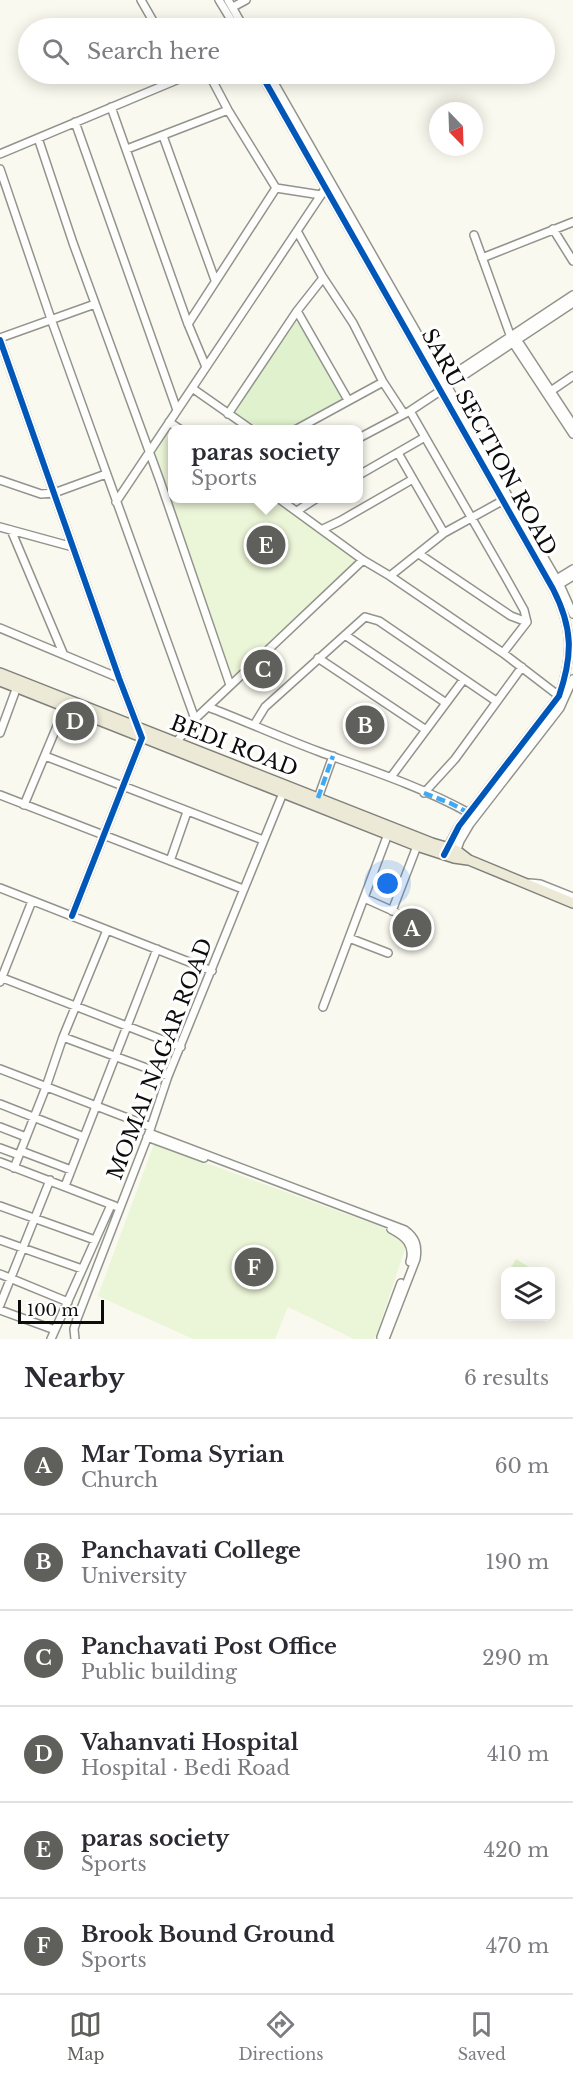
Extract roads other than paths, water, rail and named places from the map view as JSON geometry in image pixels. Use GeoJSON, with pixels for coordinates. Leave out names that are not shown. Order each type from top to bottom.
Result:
{"type":"FeatureCollection","features":[{"type":"Feature","properties":{"kind":"main road","name":"BEDI ROAD"},"geometry":{"type":"LineString","coordinates":[[0,673],[65,707],[142,738],[173,746],[318,798],[573,903]]}},
{"type":"Feature","properties":{"kind":"main road","name":"BEDI ROAD"},"geometry":{"type":"LineString","coordinates":[[0,681],[18,684],[137,727],[173,746],[283,793],[417,846],[450,853]]}},
{"type":"Feature","properties":{"kind":"street"},"geometry":{"type":"LineString","coordinates":[[141,0],[151,18]]}},
{"type":"Feature","properties":{"kind":"street"},"geometry":{"type":"LineString","coordinates":[[219,0],[230,18]]}},
{"type":"Feature","properties":{"kind":"street"},"geometry":{"type":"LineString","coordinates":[[228,0],[239,18]]}},
{"type":"Feature","properties":{"kind":"street"},"geometry":{"type":"LineString","coordinates":[[233,7],[246,0]]}},
{"type":"Feature","properties":{"kind":"street"},"geometry":{"type":"LineString","coordinates":[[0,154],[162,84]]}},
{"type":"Feature","properties":{"kind":"street"},"geometry":{"type":"LineString","coordinates":[[214,84],[276,188],[321,195]]}},
{"type":"Feature","properties":{"kind":"street","name":"SARU SECTION ROAD"},"geometry":{"type":"LineString","coordinates":[[267,84],[328,184]]}},
{"type":"Feature","properties":{"kind":"street","name":"SARU SECTION ROAD"},"geometry":{"type":"LineString","coordinates":[[274,84],[328,184],[493,471],[555,584],[567,621],[570,642],[567,672],[559,696],[459,826],[450,853]]}},
{"type":"Feature","properties":{"kind":"street"},"geometry":{"type":"LineString","coordinates":[[111,107],[188,324],[206,367]]}},
{"type":"Feature","properties":{"kind":"street"},"geometry":{"type":"LineString","coordinates":[[127,149],[228,110]]}},
{"type":"Feature","properties":{"kind":"street"},"geometry":{"type":"LineString","coordinates":[[75,122],[177,410]]}},
{"type":"Feature","properties":{"kind":"street"},"geometry":{"type":"LineString","coordinates":[[163,136],[215,280]]}},
{"type":"Feature","properties":{"kind":"street"},"geometry":{"type":"LineString","coordinates":[[38,138],[230,686]]}},
{"type":"Feature","properties":{"kind":"street"},"geometry":{"type":"LineString","coordinates":[[0,169],[51,320],[195,719]]}},
{"type":"Feature","properties":{"kind":"street"},"geometry":{"type":"LineString","coordinates":[[116,502],[328,184]]}},
{"type":"Feature","properties":{"kind":"street"},"geometry":{"type":"LineString","coordinates":[[188,324],[276,188]]}},
{"type":"Feature","properties":{"kind":"street"},"geometry":{"type":"LineString","coordinates":[[482,258],[573,222]]}},
{"type":"Feature","properties":{"kind":"street"},"geometry":{"type":"LineString","coordinates":[[553,229],[573,261]]}},
{"type":"Feature","properties":{"kind":"street"},"geometry":{"type":"LineString","coordinates":[[297,231],[323,278],[353,323],[383,382],[425,437],[524,610],[527,622]]}},
{"type":"Feature","properties":{"kind":"street"},"geometry":{"type":"LineString","coordinates":[[474,235],[514,339],[573,434]]}},
{"type":"Feature","properties":{"kind":"street"},"geometry":{"type":"LineString","coordinates":[[228,414],[297,311],[323,278]]}},
{"type":"Feature","properties":{"kind":"street"},"geometry":{"type":"LineString","coordinates":[[514,339],[573,295]]}},
{"type":"Feature","properties":{"kind":"street"},"geometry":{"type":"LineString","coordinates":[[363,436],[407,413],[443,385],[573,303]]}},
{"type":"Feature","properties":{"kind":"street"},"geometry":{"type":"LineString","coordinates":[[72,916],[142,738],[0,339],[95,304]]}},
{"type":"Feature","properties":{"kind":"street"},"geometry":{"type":"LineString","coordinates":[[297,311],[348,400]]}},
{"type":"Feature","properties":{"kind":"street"},"geometry":{"type":"LineString","coordinates":[[548,392],[573,376]]}},
{"type":"Feature","properties":{"kind":"street"},"geometry":{"type":"LineString","coordinates":[[301,425],[383,382]]}},
{"type":"Feature","properties":{"kind":"street","name":"SARU SECTION ROAD"},"geometry":{"type":"LineString","coordinates":[[443,385],[502,501],[573,614]]}},
{"type":"Feature","properties":{"kind":"street"},"geometry":{"type":"LineString","coordinates":[[192,388],[246,425]]}},
{"type":"Feature","properties":{"kind":"street"},"geometry":{"type":"LineString","coordinates":[[548,392],[573,425]]}},
{"type":"Feature","properties":{"kind":"street"},"geometry":{"type":"LineString","coordinates":[[169,422],[174,425]]}},
{"type":"Feature","properties":{"kind":"street"},"geometry":{"type":"LineString","coordinates":[[363,473],[425,437]]}},
{"type":"Feature","properties":{"kind":"street"},"geometry":{"type":"LineString","coordinates":[[398,453],[444,533]]}},
{"type":"Feature","properties":{"kind":"street"},"geometry":{"type":"LineString","coordinates":[[0,480],[41,494],[54,493],[106,474]]}},
{"type":"Feature","properties":{"kind":"street"},"geometry":{"type":"LineString","coordinates":[[322,529],[413,479]]}},
{"type":"Feature","properties":{"kind":"street"},"geometry":{"type":"LineString","coordinates":[[390,576],[444,533],[502,501]]}},
{"type":"Feature","properties":{"kind":"street"},"geometry":{"type":"LineString","coordinates":[[285,503],[363,560],[390,576],[522,667],[559,696]]}},
{"type":"Feature","properties":{"kind":"street"},"geometry":{"type":"LineString","coordinates":[[297,511],[309,503]]}},
{"type":"Feature","properties":{"kind":"street"},"geometry":{"type":"LineString","coordinates":[[0,527],[73,547]]}},
{"type":"Feature","properties":{"kind":"street"},"geometry":{"type":"LineString","coordinates":[[11,530],[63,653]]}},
{"type":"Feature","properties":{"kind":"street"},"geometry":{"type":"LineString","coordinates":[[419,554],[512,616],[527,622]]}},
{"type":"Feature","properties":{"kind":"street"},"geometry":{"type":"LineString","coordinates":[[173,746],[195,719],[363,560]]}},
{"type":"Feature","properties":{"kind":"street"},"geometry":{"type":"LineString","coordinates":[[555,584],[573,569]]}},
{"type":"Feature","properties":{"kind":"street"},"geometry":{"type":"LineString","coordinates":[[555,584],[573,576]]}},
{"type":"Feature","properties":{"kind":"street"},"geometry":{"type":"LineString","coordinates":[[254,725],[265,707],[365,617],[378,621],[496,701]]}},
{"type":"Feature","properties":{"kind":"street"},"geometry":{"type":"LineString","coordinates":[[502,653],[527,622]]}},
{"type":"Feature","properties":{"kind":"street"},"geometry":{"type":"LineString","coordinates":[[0,628],[119,678]]}},
{"type":"Feature","properties":{"kind":"street"},"geometry":{"type":"LineString","coordinates":[[345,635],[446,703]]}},
{"type":"Feature","properties":{"kind":"street"},"geometry":{"type":"LineString","coordinates":[[318,658],[426,730]]}},
{"type":"Feature","properties":{"kind":"street"},"geometry":{"type":"LineString","coordinates":[[424,793],[455,759],[522,667]]}},
{"type":"Feature","properties":{"kind":"street"},"geometry":{"type":"LineString","coordinates":[[392,777],[464,679]]}},
{"type":"Feature","properties":{"kind":"street"},"geometry":{"type":"LineString","coordinates":[[450,853],[560,708],[573,679]]}},
{"type":"Feature","properties":{"kind":"street"},"geometry":{"type":"LineString","coordinates":[[0,733],[18,684]]}},
{"type":"Feature","properties":{"kind":"street"},"geometry":{"type":"LineString","coordinates":[[24,805],[65,707]]}},
{"type":"Feature","properties":{"kind":"street"},"geometry":{"type":"LineString","coordinates":[[208,707],[392,777],[470,813]]}},
{"type":"Feature","properties":{"kind":"street"},"geometry":{"type":"LineString","coordinates":[[45,756],[263,840]]}},
{"type":"Feature","properties":{"kind":"street"},"geometry":{"type":"LineString","coordinates":[[318,798],[333,756]]}},
{"type":"Feature","properties":{"kind":"street","name":"MOMAI NAGAR ROAD"},"geometry":{"type":"LineString","coordinates":[[75,1339],[74,1329],[77,1319],[149,1132],[168,1076],[283,793]]}},
{"type":"Feature","properties":{"kind":"street"},"geometry":{"type":"LineString","coordinates":[[0,795],[243,890]]}},
{"type":"Feature","properties":{"kind":"street"},"geometry":{"type":"LineString","coordinates":[[170,861],[188,812]]}},
{"type":"Feature","properties":{"kind":"street"},"geometry":{"type":"LineString","coordinates":[[322,1008],[388,834]]}},
{"type":"Feature","properties":{"kind":"street"},"geometry":{"type":"LineString","coordinates":[[392,911],[417,846]]}},
{"type":"Feature","properties":{"kind":"street"},"geometry":{"type":"LineString","coordinates":[[523,882],[540,884],[573,897]]}},
{"type":"Feature","properties":{"kind":"street"},"geometry":{"type":"LineString","coordinates":[[0,888],[212,970]]}},
{"type":"Feature","properties":{"kind":"street"},"geometry":{"type":"LineString","coordinates":[[364,898],[402,915]]}},
{"type":"Feature","properties":{"kind":"street"},"geometry":{"type":"LineString","coordinates":[[32,901],[1,979],[181,1047]]}},
{"type":"Feature","properties":{"kind":"street"},"geometry":{"type":"LineString","coordinates":[[14,1168],[63,1037],[108,930]]}},
{"type":"Feature","properties":{"kind":"street"},"geometry":{"type":"LineString","coordinates":[[349,938],[388,953]]}},
{"type":"Feature","properties":{"kind":"street"},"geometry":{"type":"LineString","coordinates":[[65,1186],[157,949]]}},
{"type":"Feature","properties":{"kind":"street"},"geometry":{"type":"LineString","coordinates":[[63,1037],[168,1076]]}},
{"type":"Feature","properties":{"kind":"street"},"geometry":{"type":"LineString","coordinates":[[0,1069],[96,1106],[149,1132],[410,1234],[417,1245],[416,1259],[383,1339]]}},
{"type":"Feature","properties":{"kind":"street"},"geometry":{"type":"LineString","coordinates":[[0,1104],[84,1137]]}},
{"type":"Feature","properties":{"kind":"street"},"geometry":{"type":"LineString","coordinates":[[0,1127],[26,1137]]}},
{"type":"Feature","properties":{"kind":"street"},"geometry":{"type":"LineString","coordinates":[[0,1148],[71,1170]]}},
{"type":"Feature","properties":{"kind":"street"},"geometry":{"type":"LineString","coordinates":[[0,1162],[120,1208]]}},
{"type":"Feature","properties":{"kind":"street"},"geometry":{"type":"LineString","coordinates":[[50,1180],[0,1308],[56,1330]]}},
{"type":"Feature","properties":{"kind":"street"},"geometry":{"type":"LineString","coordinates":[[51,1339],[111,1205]]}},
{"type":"Feature","properties":{"kind":"street"},"geometry":{"type":"LineString","coordinates":[[0,1206],[95,1240]]}},
{"type":"Feature","properties":{"kind":"street"},"geometry":{"type":"LineString","coordinates":[[0,1240],[82,1269]]}},
{"type":"Feature","properties":{"kind":"street"},"geometry":{"type":"LineString","coordinates":[[0,1274],[68,1302]]}},
{"type":"Feature","properties":{"kind":"place","name":"paras society"},"geometry":{"type":"Point","coordinates":[266,545]}},
{"type":"Feature","properties":{"kind":"place","name":"Panchavati Post Office"},"geometry":{"type":"Point","coordinates":[263,669]}},
{"type":"Feature","properties":{"kind":"place","name":"Vahanvati Hospital"},"geometry":{"type":"Point","coordinates":[75,721]}},
{"type":"Feature","properties":{"kind":"place","name":"Panchavati College"},"geometry":{"type":"Point","coordinates":[365,725]}},
{"type":"Feature","properties":{"kind":"place","name":"Mar Toma Syrian"},"geometry":{"type":"Point","coordinates":[412,928]}},
{"type":"Feature","properties":{"kind":"place","name":"Brook Bound Ground"},"geometry":{"type":"Point","coordinates":[254,1267]}}]}
